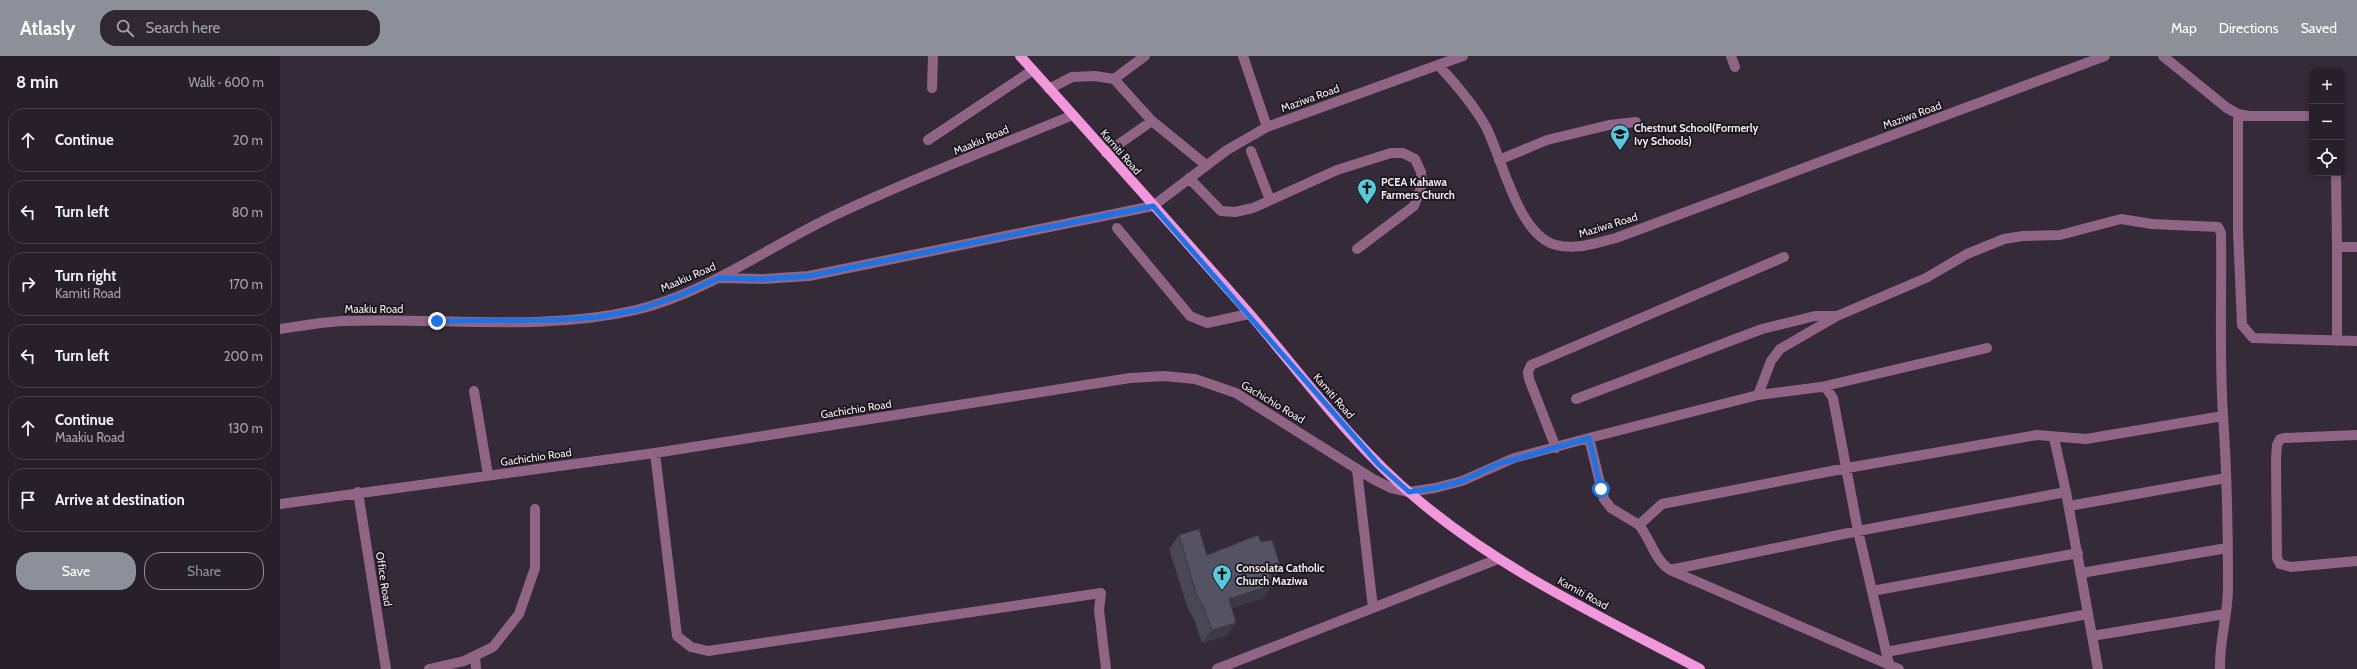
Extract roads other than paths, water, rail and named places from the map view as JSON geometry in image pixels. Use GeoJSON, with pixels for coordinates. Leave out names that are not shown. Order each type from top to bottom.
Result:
{"type":"FeatureCollection","features":[{"type":"Feature","properties":{"kind":"main road","name":"Kamiti Road"},"geometry":{"type":"LineString","coordinates":[[1020,56],[1250,314],[1379,465],[1409,492],[1467,538],[1498,559],[1577,604],[1700,669]]}},
{"type":"Feature","properties":{"kind":"street"},"geometry":{"type":"LineString","coordinates":[[932,88],[933,56]]}},
{"type":"Feature","properties":{"kind":"street"},"geometry":{"type":"LineString","coordinates":[[1114,79],[1145,56]]}},
{"type":"Feature","properties":{"kind":"street"},"geometry":{"type":"LineString","coordinates":[[1243,56],[1267,127]]}},
{"type":"Feature","properties":{"kind":"street"},"geometry":{"type":"LineString","coordinates":[[1438,65],[1463,56]]}},
{"type":"Feature","properties":{"kind":"street"},"geometry":{"type":"LineString","coordinates":[[1731,56],[1735,67]]}},
{"type":"Feature","properties":{"kind":"street","name":"Maziwa Road"},"geometry":{"type":"LineString","coordinates":[[1153,206],[1227,150],[1267,127],[1438,65],[1473,106],[1486,127],[1523,216],[1539,235],[1555,245],[1577,247],[1616,238],[2105,56]]}},
{"type":"Feature","properties":{"kind":"street"},"geometry":{"type":"LineString","coordinates":[[2163,56],[2227,108],[2238,114],[2309,116]]}},
{"type":"Feature","properties":{"kind":"street"},"geometry":{"type":"LineString","coordinates":[[928,140],[1033,70]]}},
{"type":"Feature","properties":{"kind":"street"},"geometry":{"type":"LineString","coordinates":[[1049,89],[1072,77],[1095,76],[1114,79],[1152,121],[1206,165]]}},
{"type":"Feature","properties":{"kind":"street"},"geometry":{"type":"LineString","coordinates":[[2238,114],[2238,231],[2242,325],[2253,338],[2357,341]]}},
{"type":"Feature","properties":{"kind":"street","name":"Maakiu Road"},"geometry":{"type":"LineString","coordinates":[[280,329],[342,321],[485,321],[598,317],[637,310],[681,295],[719,278],[827,219],[1073,115]]}},
{"type":"Feature","properties":{"kind":"street"},"geometry":{"type":"LineString","coordinates":[[1106,153],[1152,121]]}},
{"type":"Feature","properties":{"kind":"street"},"geometry":{"type":"LineString","coordinates":[[1500,160],[1547,140],[1609,125],[1636,122]]}},
{"type":"Feature","properties":{"kind":"street"},"geometry":{"type":"LineString","coordinates":[[1251,151],[1270,200]]}},
{"type":"Feature","properties":{"kind":"street"},"geometry":{"type":"LineString","coordinates":[[1189,178],[1221,211],[1235,212],[1270,200],[1337,170],[1391,153],[1403,153],[1415,159],[1421,172],[1422,185],[1414,206],[1357,249]]}},
{"type":"Feature","properties":{"kind":"street"},"geometry":{"type":"LineString","coordinates":[[2336,176],[2337,341]]}},
{"type":"Feature","properties":{"kind":"street"},"geometry":{"type":"LineString","coordinates":[[719,278],[764,279],[809,276],[1153,206]]}},
{"type":"Feature","properties":{"kind":"street"},"geometry":{"type":"LineString","coordinates":[[1758,395],[1769,367],[1780,348],[1837,316],[1926,278],[1967,254],[2004,238],[2060,235],[2121,219],[2152,224],[2218,227],[2221,233],[2223,416],[2226,478],[2228,596],[2220,640],[2220,669]]}},
{"type":"Feature","properties":{"kind":"street"},"geometry":{"type":"LineString","coordinates":[[1117,228],[1190,316],[1207,322],[1250,314]]}},
{"type":"Feature","properties":{"kind":"street"},"geometry":{"type":"LineString","coordinates":[[2337,247],[2357,247]]}},
{"type":"Feature","properties":{"kind":"street"},"geometry":{"type":"LineString","coordinates":[[1556,448],[1529,379],[1528,372],[1531,365],[1784,257]]}},
{"type":"Feature","properties":{"kind":"street"},"geometry":{"type":"LineString","coordinates":[[1576,399],[1762,329],[1815,316],[1837,316]]}},
{"type":"Feature","properties":{"kind":"street"},"geometry":{"type":"LineString","coordinates":[[1409,492],[1435,488],[1462,481],[1498,464],[1589,438],[1758,395],[1821,387],[1987,348]]}},
{"type":"Feature","properties":{"kind":"street","name":"Gachichio Road"},"geometry":{"type":"LineString","coordinates":[[280,504],[358,492],[655,453],[1130,378],[1164,376],[1195,379],[1236,393],[1357,470],[1391,488],[1409,492]]}},
{"type":"Feature","properties":{"kind":"street"},"geometry":{"type":"LineString","coordinates":[[1821,387],[1826,388],[1832,398],[1847,468],[1858,531],[1889,664]]}},
{"type":"Feature","properties":{"kind":"street"},"geometry":{"type":"LineString","coordinates":[[474,391],[488,475]]}},
{"type":"Feature","properties":{"kind":"street"},"geometry":{"type":"LineString","coordinates":[[1639,525],[1662,504],[1847,468],[2037,435],[2054,438],[2086,439],[2109,437],[2223,416]]}},
{"type":"Feature","properties":{"kind":"street"},"geometry":{"type":"LineString","coordinates":[[2357,435],[2280,439],[2277,445],[2276,460],[2277,558],[2280,564],[2291,567],[2357,561]]}},
{"type":"Feature","properties":{"kind":"street"},"geometry":{"type":"LineString","coordinates":[[1589,438],[1604,499],[1611,508],[1639,525],[1647,535],[1660,562],[1670,570],[1899,669]]}},
{"type":"Feature","properties":{"kind":"street"},"geometry":{"type":"LineString","coordinates":[[2054,438],[2078,553],[2098,669]]}},
{"type":"Feature","properties":{"kind":"street"},"geometry":{"type":"LineString","coordinates":[[655,453],[677,636],[691,647],[708,651],[1101,593],[1099,610],[1106,669]]}},
{"type":"Feature","properties":{"kind":"street"},"geometry":{"type":"LineString","coordinates":[[1357,470],[1373,608]]}},
{"type":"Feature","properties":{"kind":"street"},"geometry":{"type":"LineString","coordinates":[[2069,506],[2226,478]]}},
{"type":"Feature","properties":{"kind":"street","name":"Office Road"},"geometry":{"type":"LineString","coordinates":[[358,492],[386,669]]}},
{"type":"Feature","properties":{"kind":"street"},"geometry":{"type":"LineString","coordinates":[[1670,570],[1858,531],[2066,492]]}},
{"type":"Feature","properties":{"kind":"street"},"geometry":{"type":"LineString","coordinates":[[429,669],[464,661],[494,647],[519,614],[535,568],[535,509]]}},
{"type":"Feature","properties":{"kind":"street"},"geometry":{"type":"LineString","coordinates":[[2081,573],[2227,548]]}},
{"type":"Feature","properties":{"kind":"street"},"geometry":{"type":"LineString","coordinates":[[1872,592],[2078,553]]}},
{"type":"Feature","properties":{"kind":"street"},"geometry":{"type":"LineString","coordinates":[[1217,669],[1498,559]]}},
{"type":"Feature","properties":{"kind":"street"},"geometry":{"type":"LineString","coordinates":[[1886,652],[2088,614]]}},
{"type":"Feature","properties":{"kind":"street"},"geometry":{"type":"LineString","coordinates":[[2092,636],[2225,614]]}},
{"type":"Feature","properties":{"kind":"street"},"geometry":{"type":"LineString","coordinates":[[475,656],[476,669]]}},
{"type":"Feature","properties":{"kind":"place","name":"Chestnut School(Formerly Ivy Schools)"},"geometry":{"type":"Point","coordinates":[1620,151]}},
{"type":"Feature","properties":{"kind":"place","name":"PCEA Kahawa Farmers Church"},"geometry":{"type":"Point","coordinates":[1367,205]}},
{"type":"Feature","properties":{"kind":"place","name":"Consolata Catholic Church Maziwa"},"geometry":{"type":"Point","coordinates":[1222,591]}}]}
